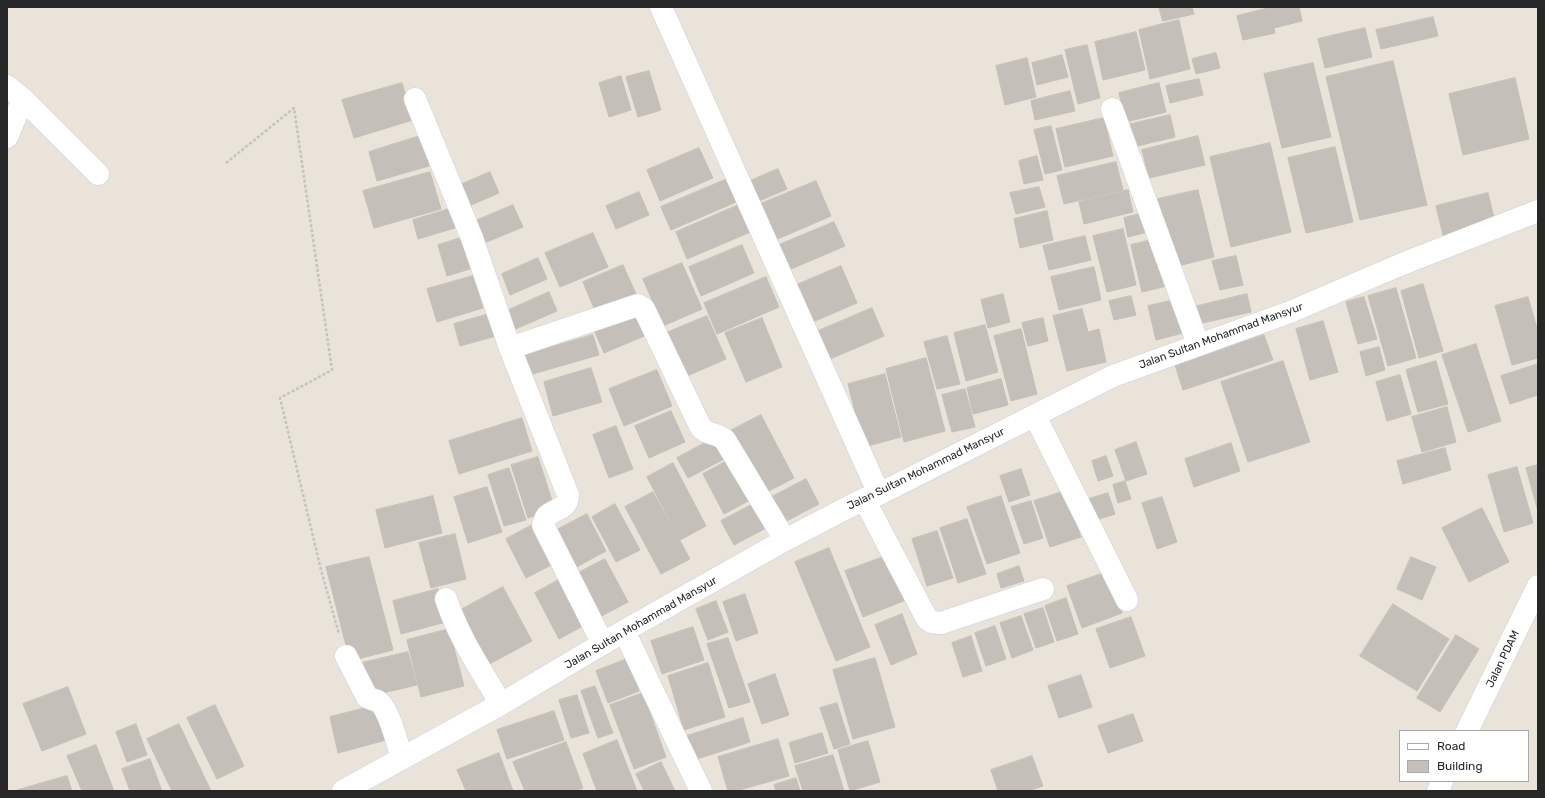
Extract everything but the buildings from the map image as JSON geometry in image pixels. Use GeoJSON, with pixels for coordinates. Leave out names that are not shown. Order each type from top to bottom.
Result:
{"type":"FeatureCollection","features":[{"type":"Feature","properties":{"kind":"street"},"geometry":{"type":"LineString","coordinates":[[661,7],[872,496],[927,619],[932,622],[941,623],[1043,589]]}},
{"type":"Feature","properties":{"kind":"street"},"geometry":{"type":"LineString","coordinates":[[7,137],[15,92]]}},
{"type":"Feature","properties":{"kind":"street"},"geometry":{"type":"LineString","coordinates":[[15,92],[98,174]]}},
{"type":"Feature","properties":{"kind":"street"},"geometry":{"type":"LineString","coordinates":[[415,99],[472,238],[510,348],[568,495],[568,501],[564,506],[546,517],[543,525],[603,644]]}},
{"type":"Feature","properties":{"kind":"street"},"geometry":{"type":"LineString","coordinates":[[1112,109],[1194,346]]}},
{"type":"Feature","properties":{"kind":"street","name":"Jalan Sultan Mohammad Mansyur"},"geometry":{"type":"LineString","coordinates":[[344,791],[501,704],[624,631],[784,540],[1113,376],[1290,312],[1402,264],[1538,211]]}},
{"type":"Feature","properties":{"kind":"street"},"geometry":{"type":"LineString","coordinates":[[510,348],[638,305],[641,306],[644,309],[700,428],[705,432],[721,436],[725,440],[784,540]]}},
{"type":"Feature","properties":{"kind":"street"},"geometry":{"type":"LineString","coordinates":[[1035,416],[1127,600]]}},
{"type":"Feature","properties":{"kind":"street","name":"Jalan PDAM"},"geometry":{"type":"LineString","coordinates":[[1467,730],[1538,586]]}},
{"type":"Feature","properties":{"kind":"street"},"geometry":{"type":"LineString","coordinates":[[446,599],[453,621],[465,645],[501,704]]}},
{"type":"Feature","properties":{"kind":"street"},"geometry":{"type":"LineString","coordinates":[[624,631],[701,791]]}},
{"type":"Feature","properties":{"kind":"street"},"geometry":{"type":"LineString","coordinates":[[346,656],[367,696],[370,699],[377,700],[387,715],[402,759]]}},
{"type":"Feature","properties":{"kind":"path"},"geometry":{"type":"LineString","coordinates":[[226,163],[294,108],[332,370],[280,398],[321,570],[346,656]]}}]}
